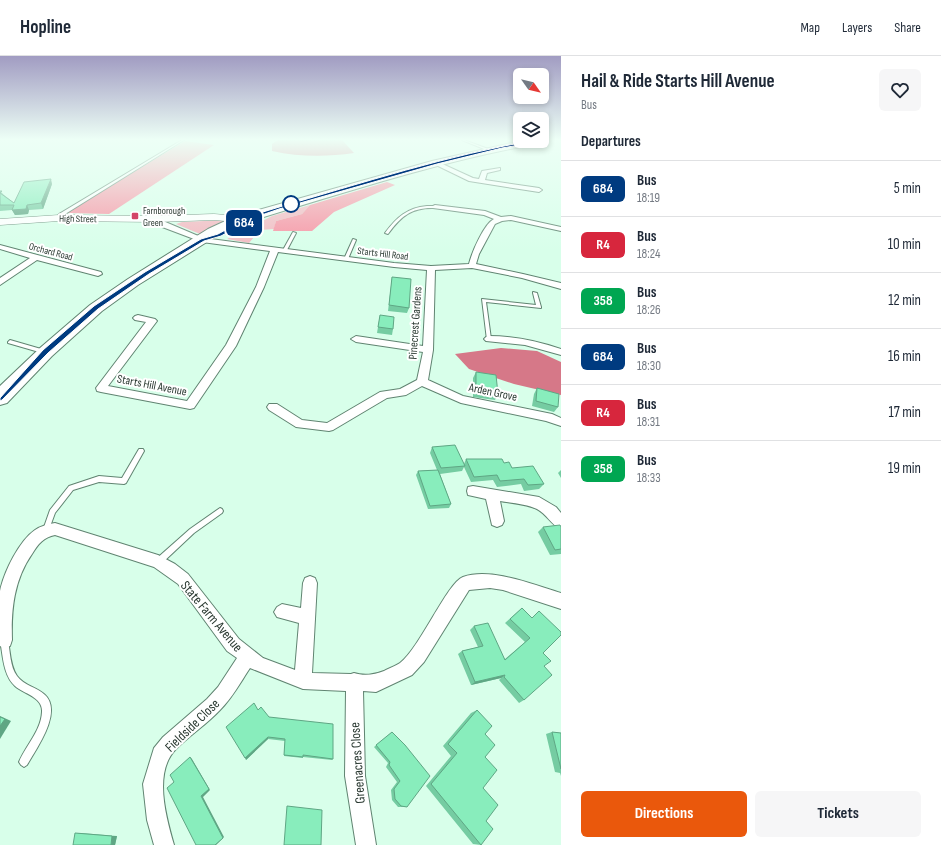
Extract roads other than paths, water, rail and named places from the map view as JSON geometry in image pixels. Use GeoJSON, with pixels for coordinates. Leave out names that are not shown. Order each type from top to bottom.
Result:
{"type":"FeatureCollection","features":[{"type":"Feature","properties":{"kind":"highway"},"geometry":{"type":"LineString","coordinates":[[0,398],[73,326],[106,300],[142,276],[202,240],[220,235],[248,219],[277,208],[387,177]]}},
{"type":"Feature","properties":{"kind":"main road","name":"High Street"},"geometry":{"type":"LineString","coordinates":[[214,217],[277,208]]}},
{"type":"Feature","properties":{"kind":"main road","name":"High Street"},"geometry":{"type":"LineString","coordinates":[[0,222],[59,218],[156,219],[214,217],[248,219]]}},
{"type":"Feature","properties":{"kind":"street"},"geometry":{"type":"LineString","coordinates":[[464,177],[482,182],[539,190]]}},
{"type":"Feature","properties":{"kind":"street"},"geometry":{"type":"LineString","coordinates":[[482,182],[483,177]]}},
{"type":"Feature","properties":{"kind":"street"},"geometry":{"type":"LineString","coordinates":[[435,207],[485,213],[500,219]]}},
{"type":"Feature","properties":{"kind":"street"},"geometry":{"type":"LineString","coordinates":[[472,266],[474,254],[492,223],[500,219],[511,218],[561,229]]}},
{"type":"Feature","properties":{"kind":"street","name":"High Street"},"geometry":{"type":"LineString","coordinates":[[156,219],[160,223],[202,240]]}},
{"type":"Feature","properties":{"kind":"street","name":"Starts Hill Road"},"geometry":{"type":"LineString","coordinates":[[202,240],[280,249],[394,266],[431,268],[472,266],[523,276],[561,286]]}},
{"type":"Feature","properties":{"kind":"street","name":"Orchard Road"},"geometry":{"type":"LineString","coordinates":[[0,247],[98,274]]}},
{"type":"Feature","properties":{"kind":"street","name":"Starts Hill Avenue"},"geometry":{"type":"LineString","coordinates":[[138,318],[152,321],[101,388],[190,405],[231,346],[280,249]]}},
{"type":"Feature","properties":{"kind":"street"},"geometry":{"type":"LineString","coordinates":[[0,282],[36,257]]}},
{"type":"Feature","properties":{"kind":"street","name":"Pinecrest Gardens"},"geometry":{"type":"LineString","coordinates":[[422,382],[428,350],[431,268]]}},
{"type":"Feature","properties":{"kind":"street"},"geometry":{"type":"LineString","coordinates":[[356,339],[428,350]]}},
{"type":"Feature","properties":{"kind":"street"},"geometry":{"type":"LineString","coordinates":[[489,339],[503,339],[522,342],[561,352]]}},
{"type":"Feature","properties":{"kind":"street"},"geometry":{"type":"LineString","coordinates":[[273,407],[300,424],[329,427],[384,395],[402,392],[422,382]]}},
{"type":"Feature","properties":{"kind":"street","name":"Arden Grove"},"geometry":{"type":"LineString","coordinates":[[422,382],[461,399],[548,417],[561,422]]}},
{"type":"Feature","properties":{"kind":"street"},"geometry":{"type":"LineString","coordinates":[[473,491],[539,503],[551,511],[561,523]]}},
{"type":"Feature","properties":{"kind":"street"},"geometry":{"type":"LineString","coordinates":[[492,494],[497,521]]}},
{"type":"Feature","properties":{"kind":"street"},"geometry":{"type":"LineString","coordinates":[[4,640],[6,596],[11,576],[17,563],[32,541],[40,533],[50,530]]}},
{"type":"Feature","properties":{"kind":"street","name":"State Farm Avenue"},"geometry":{"type":"LineString","coordinates":[[50,530],[114,547],[158,562],[170,569],[183,579],[233,645],[247,657],[273,670],[303,681],[354,681],[376,683],[406,669],[418,656],[454,596],[465,583],[490,581],[503,583],[561,601]]}},
{"type":"Feature","properties":{"kind":"street"},"geometry":{"type":"LineString","coordinates":[[303,681],[310,583]]}},
{"type":"Feature","properties":{"kind":"street"},"geometry":{"type":"LineString","coordinates":[[282,612],[307,616]]}},
{"type":"Feature","properties":{"kind":"street","name":"Fieldside Close"},"geometry":{"type":"LineString","coordinates":[[164,845],[157,820],[153,784],[161,754],[169,743],[213,705],[224,693],[247,657]]}},
{"type":"Feature","properties":{"kind":"street","name":"Greenacres Close"},"geometry":{"type":"LineString","coordinates":[[354,681],[355,776],[366,845]]}},
{"type":"Feature","properties":{"kind":"lane"},"geometry":{"type":"LineString","coordinates":[[59,218],[60,214],[120,177]]}},
{"type":"Feature","properties":{"kind":"lane"},"geometry":{"type":"LineString","coordinates":[[387,233],[394,222],[407,211],[416,207],[435,207]]}},
{"type":"Feature","properties":{"kind":"lane"},"geometry":{"type":"LineString","coordinates":[[280,249],[294,233]]}},
{"type":"Feature","properties":{"kind":"lane"},"geometry":{"type":"LineString","coordinates":[[346,259],[354,240]]}},
{"type":"Feature","properties":{"kind":"lane"},"geometry":{"type":"LineString","coordinates":[[489,339],[484,300],[539,307],[535,293]]}},
{"type":"Feature","properties":{"kind":"lane"},"geometry":{"type":"LineString","coordinates":[[10,342],[46,352]]}},
{"type":"Feature","properties":{"kind":"lane"},"geometry":{"type":"LineString","coordinates":[[50,530],[52,512],[70,488],[99,479],[124,481],[141,451]]}},
{"type":"Feature","properties":{"kind":"lane"},"geometry":{"type":"LineString","coordinates":[[158,562],[192,531],[220,511]]}},
{"type":"Feature","properties":{"kind":"lane"},"geometry":{"type":"LineString","coordinates":[[4,640],[13,678],[26,690],[44,700],[48,710],[46,721],[24,762]]}},
{"type":"Feature","properties":{"kind":"place","name":"Farnborough Green"},"geometry":{"type":"Point","coordinates":[135,216]}}]}
